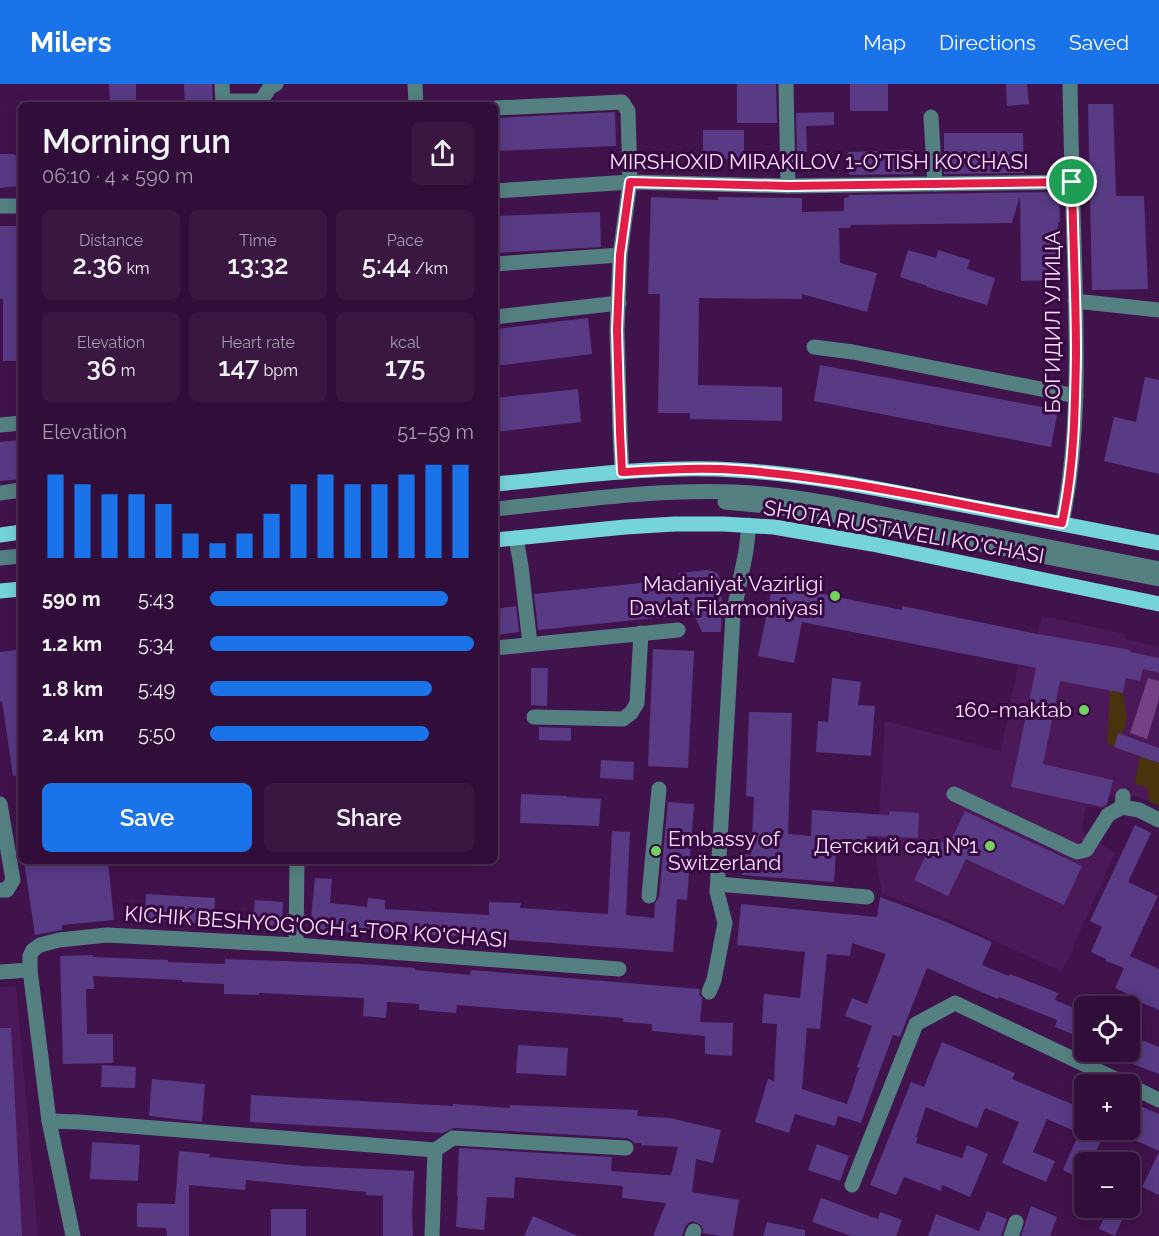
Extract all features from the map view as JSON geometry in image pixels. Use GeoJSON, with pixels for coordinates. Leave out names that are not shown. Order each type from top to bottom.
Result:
{"type":"FeatureCollection","features":[{"type":"Feature","properties":{"kind":"main road","name":"SHOTA RUSTAVELI KO'CHASI"},"geometry":{"type":"LineString","coordinates":[[498,484],[622,472],[708,469],[782,474],[836,481],[1159,543]]}},
{"type":"Feature","properties":{"kind":"main road","name":"SHOTA RUSTAVELI KO'CHASI"},"geometry":{"type":"LineString","coordinates":[[498,540],[675,524],[774,527],[1030,576],[1159,604]]}},
{"type":"Feature","properties":{"kind":"main road"},"geometry":{"type":"LineString","coordinates":[[0,534],[18,532]]}},
{"type":"Feature","properties":{"kind":"main road"},"geometry":{"type":"LineString","coordinates":[[0,591],[18,589]]}},
{"type":"Feature","properties":{"kind":"street"},"geometry":{"type":"LineString","coordinates":[[222,84],[223,102]]}},
{"type":"Feature","properties":{"kind":"street"},"geometry":{"type":"LineString","coordinates":[[242,102],[261,101],[270,87],[276,84]]}},
{"type":"Feature","properties":{"kind":"street"},"geometry":{"type":"LineString","coordinates":[[416,84],[416,102]]}},
{"type":"Feature","properties":{"kind":"street"},"geometry":{"type":"LineString","coordinates":[[786,84],[788,186]]}},
{"type":"Feature","properties":{"kind":"street","name":"БОГИДИЛ УЛИЦА"},"geometry":{"type":"LineString","coordinates":[[1062,523],[1069,485],[1076,396],[1070,84]]}},
{"type":"Feature","properties":{"kind":"street"},"geometry":{"type":"LineString","coordinates":[[498,108],[622,102],[628,111],[630,182],[620,255],[617,330],[622,472]]}},
{"type":"Feature","properties":{"kind":"street"},"geometry":{"type":"LineString","coordinates":[[931,117],[935,184]]}},
{"type":"Feature","properties":{"kind":"street","name":"MIRSHOXID MIRAKILOV 1-O'TISH KO'CHASI"},"geometry":{"type":"LineString","coordinates":[[498,191],[630,182],[788,186],[1072,182]]}},
{"type":"Feature","properties":{"kind":"street"},"geometry":{"type":"LineString","coordinates":[[0,206],[18,206]]}},
{"type":"Feature","properties":{"kind":"street"},"geometry":{"type":"LineString","coordinates":[[498,264],[620,255]]}},
{"type":"Feature","properties":{"kind":"street"},"geometry":{"type":"LineString","coordinates":[[1075,302],[1159,310]]}},
{"type":"Feature","properties":{"kind":"street"},"geometry":{"type":"LineString","coordinates":[[498,317],[619,303]]}},
{"type":"Feature","properties":{"kind":"street"},"geometry":{"type":"LineString","coordinates":[[814,347],[853,352],[1076,396]]}},
{"type":"Feature","properties":{"kind":"street"},"geometry":{"type":"LineString","coordinates":[[0,425],[18,423]]}},
{"type":"Feature","properties":{"kind":"street"},"geometry":{"type":"LineString","coordinates":[[0,493],[18,490]]}},
{"type":"Feature","properties":{"kind":"street"},"geometry":{"type":"LineString","coordinates":[[498,509],[683,492],[775,495],[833,504],[1159,569]]}},
{"type":"Feature","properties":{"kind":"street"},"geometry":{"type":"LineString","coordinates":[[498,518],[636,504],[740,503],[828,514],[1159,579]]}},
{"type":"Feature","properties":{"kind":"street"},"geometry":{"type":"LineString","coordinates":[[710,992],[725,923],[717,892],[733,615],[749,525]]}},
{"type":"Feature","properties":{"kind":"street"},"geometry":{"type":"LineString","coordinates":[[516,538],[530,644]]}},
{"type":"Feature","properties":{"kind":"street"},"geometry":{"type":"LineString","coordinates":[[0,558],[18,556]]}},
{"type":"Feature","properties":{"kind":"street"},"geometry":{"type":"LineString","coordinates":[[0,567],[18,565]]}},
{"type":"Feature","properties":{"kind":"street"},"geometry":{"type":"LineString","coordinates":[[498,648],[678,630]]}},
{"type":"Feature","properties":{"kind":"street"},"geometry":{"type":"LineString","coordinates":[[534,717],[622,718],[631,713],[637,703],[641,633]]}},
{"type":"Feature","properties":{"kind":"street"},"geometry":{"type":"LineString","coordinates":[[649,896],[659,789]]}},
{"type":"Feature","properties":{"kind":"street"},"geometry":{"type":"LineString","coordinates":[[954,794],[1077,852],[1086,850],[1108,815],[1123,802],[1159,819]]}},
{"type":"Feature","properties":{"kind":"street"},"geometry":{"type":"LineString","coordinates":[[0,804],[4,855],[13,879],[7,890],[0,890]]}},
{"type":"Feature","properties":{"kind":"street"},"geometry":{"type":"LineString","coordinates":[[296,945],[297,864]]}},
{"type":"Feature","properties":{"kind":"street"},"geometry":{"type":"LineString","coordinates":[[718,884],[867,897]]}},
{"type":"Feature","properties":{"kind":"street","name":"KICHIK BESHYOG'OCH 1-TOR KO'CHASI"},"geometry":{"type":"LineString","coordinates":[[30,970],[30,956],[33,950],[40,945],[49,941],[107,935],[296,945],[619,969]]}},
{"type":"Feature","properties":{"kind":"street"},"geometry":{"type":"LineString","coordinates":[[0,972],[30,970],[50,1121],[73,1236]]}},
{"type":"Feature","properties":{"kind":"street"},"geometry":{"type":"LineString","coordinates":[[852,1185],[916,1024],[955,1003],[1105,1074]]}},
{"type":"Feature","properties":{"kind":"street"},"geometry":{"type":"LineString","coordinates":[[1140,1091],[1159,1100]]}},
{"type":"Feature","properties":{"kind":"street"},"geometry":{"type":"LineString","coordinates":[[50,1121],[435,1150],[453,1138],[626,1148]]}},
{"type":"Feature","properties":{"kind":"street"},"geometry":{"type":"LineString","coordinates":[[432,1236],[435,1150]]}},
{"type":"Feature","properties":{"kind":"shaded area"},"geometry":{"type":"Polygon","coordinates":[[[1042,616],[1125,634],[1125,639],[1159,647],[1159,806],[1136,796],[1109,796],[1106,808],[1086,807],[1081,831],[1115,853],[1062,972],[946,918],[882,893],[876,858],[885,721],[1001,751],[1018,666],[1030,668],[1042,616]]]}},
{"type":"Feature","properties":{"kind":"shaded area"},"geometry":{"type":"Polygon","coordinates":[[[1148,678],[1159,681],[1159,699],[1147,739],[1130,733],[1148,678]]]}},
{"type":"Feature","properties":{"kind":"shaded area"},"geometry":{"type":"Polygon","coordinates":[[[1110,690],[1123,693],[1127,719],[1122,735],[1118,733],[1114,747],[1107,743],[1110,690]]]}},
{"type":"Feature","properties":{"kind":"shaded area"},"geometry":{"type":"Polygon","coordinates":[[[1140,756],[1159,763],[1159,806],[1149,801],[1148,788],[1135,784],[1140,756]]]}},
{"type":"Feature","properties":{"kind":"shaded area"},"geometry":{"type":"Polygon","coordinates":[[[16,986],[38,1236],[0,1236],[0,987],[16,986]]]}},
{"type":"Feature","properties":{"kind":"building"},"geometry":{"type":"Polygon","coordinates":[[[109,84],[136,84],[136,102],[110,102],[109,84]]]}},
{"type":"Feature","properties":{"kind":"building"},"geometry":{"type":"Polygon","coordinates":[[[184,84],[212,84],[213,102],[185,102],[184,84]]]}},
{"type":"Feature","properties":{"kind":"building"},"geometry":{"type":"Polygon","coordinates":[[[737,84],[776,84],[777,123],[737,123],[737,84]]]}},
{"type":"Feature","properties":{"kind":"building"},"geometry":{"type":"Polygon","coordinates":[[[850,84],[888,84],[888,111],[850,111],[850,84]]]}},
{"type":"Feature","properties":{"kind":"building"},"geometry":{"type":"Polygon","coordinates":[[[1006,84],[1027,84],[1029,104],[1007,106],[1006,84]]]}},
{"type":"Feature","properties":{"kind":"building"},"geometry":{"type":"Polygon","coordinates":[[[1088,104],[1113,104],[1116,196],[1144,196],[1148,289],[1092,290],[1088,104]]]}},
{"type":"Feature","properties":{"kind":"building"},"geometry":{"type":"Polygon","coordinates":[[[615,112],[616,146],[498,151],[498,118],[615,112]]]}},
{"type":"Feature","properties":{"kind":"building"},"geometry":{"type":"Polygon","coordinates":[[[834,112],[834,125],[806,126],[807,152],[797,152],[796,113],[834,112]]]}},
{"type":"Feature","properties":{"kind":"building"},"geometry":{"type":"Polygon","coordinates":[[[703,130],[744,130],[744,159],[703,159],[703,130]]]}},
{"type":"Feature","properties":{"kind":"building"},"geometry":{"type":"Polygon","coordinates":[[[944,133],[1023,133],[1024,173],[944,174],[944,133]]]}},
{"type":"Feature","properties":{"kind":"building"},"geometry":{"type":"Polygon","coordinates":[[[913,150],[913,174],[849,175],[848,152],[913,150]]]}},
{"type":"Feature","properties":{"kind":"building"},"geometry":{"type":"Polygon","coordinates":[[[0,154],[18,155],[18,186],[0,188],[0,154]]]}},
{"type":"Feature","properties":{"kind":"building"},"geometry":{"type":"Polygon","coordinates":[[[1059,192],[1060,280],[1021,281],[1020,196],[1012,223],[851,225],[850,228],[837,228],[839,229],[840,263],[877,273],[867,312],[802,294],[802,299],[699,298],[698,385],[782,387],[782,421],[690,419],[690,413],[658,413],[660,294],[648,294],[651,197],[718,200],[718,197],[802,198],[802,212],[844,211],[844,198],[849,195],[1059,192]]]}},
{"type":"Feature","properties":{"kind":"building"},"geometry":{"type":"Polygon","coordinates":[[[600,212],[601,247],[498,253],[498,216],[600,212]]]}},
{"type":"Feature","properties":{"kind":"building"},"geometry":{"type":"Polygon","coordinates":[[[0,226],[18,226],[18,361],[3,361],[3,299],[0,299],[0,226]]]}},
{"type":"Feature","properties":{"kind":"building"},"geometry":{"type":"Polygon","coordinates":[[[908,250],[936,258],[938,250],[970,260],[967,269],[995,278],[987,305],[900,277],[908,250]]]}},
{"type":"Feature","properties":{"kind":"building"},"geometry":{"type":"Polygon","coordinates":[[[588,318],[592,354],[498,366],[498,329],[588,318]]]}},
{"type":"Feature","properties":{"kind":"building"},"geometry":{"type":"Polygon","coordinates":[[[820,365],[1058,410],[1051,447],[814,401],[820,365]]]}},
{"type":"Feature","properties":{"kind":"building"},"geometry":{"type":"Polygon","coordinates":[[[1145,377],[1159,380],[1159,474],[1104,461],[1114,417],[1136,422],[1145,377]]]}},
{"type":"Feature","properties":{"kind":"building"},"geometry":{"type":"Polygon","coordinates":[[[578,389],[581,422],[498,432],[498,398],[578,389]]]}},
{"type":"Feature","properties":{"kind":"building"},"geometry":{"type":"Polygon","coordinates":[[[18,440],[18,479],[0,481],[0,442],[18,440]]]}},
{"type":"Feature","properties":{"kind":"building"},"geometry":{"type":"Polygon","coordinates":[[[707,570],[718,574],[722,583],[721,632],[702,632],[694,614],[538,630],[534,594],[680,579],[679,573],[707,570]]]}},
{"type":"Feature","properties":{"kind":"building"},"geometry":{"type":"Polygon","coordinates":[[[773,584],[902,610],[902,606],[1032,633],[1131,650],[1130,652],[1159,658],[1159,673],[1143,669],[1140,681],[1126,678],[1123,693],[1060,681],[1043,764],[1113,780],[1107,804],[1102,807],[1011,787],[1036,668],[802,622],[794,663],[758,656],[773,584]]]}},
{"type":"Feature","properties":{"kind":"building"},"geometry":{"type":"Polygon","coordinates":[[[516,606],[519,632],[498,635],[498,609],[516,606]]]}},
{"type":"Feature","properties":{"kind":"building"},"geometry":{"type":"Polygon","coordinates":[[[653,649],[694,651],[688,768],[648,766],[653,649]]]}},
{"type":"Feature","properties":{"kind":"building"},"geometry":{"type":"Polygon","coordinates":[[[16,650],[18,775],[13,776],[2,701],[0,702],[0,652],[16,650]]]}},
{"type":"Feature","properties":{"kind":"building"},"geometry":{"type":"Polygon","coordinates":[[[531,668],[548,668],[547,706],[531,705],[531,668]]]}},
{"type":"Feature","properties":{"kind":"building"},"geometry":{"type":"Polygon","coordinates":[[[832,678],[861,682],[858,705],[875,706],[871,756],[816,752],[818,721],[828,722],[832,678]]]}},
{"type":"Feature","properties":{"kind":"building"},"geometry":{"type":"Polygon","coordinates":[[[749,712],[792,713],[788,834],[811,836],[812,810],[889,815],[889,811],[919,813],[918,838],[867,836],[866,853],[836,851],[834,882],[742,875],[744,854],[751,855],[754,797],[746,796],[749,712]]]}},
{"type":"Feature","properties":{"kind":"building"},"geometry":{"type":"Polygon","coordinates":[[[539,727],[571,728],[571,741],[539,740],[539,727]]]}},
{"type":"Feature","properties":{"kind":"building"},"geometry":{"type":"Polygon","coordinates":[[[1118,733],[1159,748],[1159,763],[1114,747],[1118,733]]]}},
{"type":"Feature","properties":{"kind":"building"},"geometry":{"type":"Polygon","coordinates":[[[601,760],[634,762],[633,780],[600,778],[601,760]]]}},
{"type":"Feature","properties":{"kind":"building"},"geometry":{"type":"Polygon","coordinates":[[[521,794],[601,799],[599,826],[520,823],[521,794]]]}},
{"type":"Feature","properties":{"kind":"building"},"geometry":{"type":"Polygon","coordinates":[[[668,802],[694,804],[687,900],[677,899],[673,952],[382,932],[382,936],[310,928],[315,878],[332,879],[330,903],[367,907],[368,898],[385,900],[385,909],[489,915],[489,902],[521,903],[520,908],[608,914],[612,831],[630,832],[626,915],[654,918],[655,903],[659,897],[668,802]]]}},
{"type":"Feature","properties":{"kind":"building"},"geometry":{"type":"Polygon","coordinates":[[[965,811],[1082,866],[1064,905],[966,859],[948,896],[914,880],[934,838],[949,845],[965,811]]]}},
{"type":"Feature","properties":{"kind":"building"},"geometry":{"type":"Polygon","coordinates":[[[1135,825],[1151,833],[1128,882],[1158,896],[1130,956],[1159,969],[1159,1010],[1140,1002],[1140,996],[1132,996],[1115,988],[1124,968],[1091,952],[1102,927],[1090,921],[1135,825]]]}},
{"type":"Feature","properties":{"kind":"building"},"geometry":{"type":"Polygon","coordinates":[[[24,864],[108,864],[114,920],[62,925],[62,930],[35,935],[24,864]]]}},
{"type":"Feature","properties":{"kind":"building"},"geometry":{"type":"Polygon","coordinates":[[[146,894],[215,898],[214,924],[145,920],[146,894]]]}},
{"type":"Feature","properties":{"kind":"building"},"geometry":{"type":"Polygon","coordinates":[[[880,897],[944,921],[992,942],[982,965],[1058,993],[1055,1000],[1074,1008],[1074,1035],[1055,1027],[1057,1020],[999,997],[998,999],[927,968],[900,1037],[893,1035],[861,1123],[838,1116],[835,1126],[795,1114],[789,1133],[755,1122],[768,1079],[774,1081],[777,1024],[762,1023],[764,994],[800,998],[805,952],[737,945],[741,904],[877,917],[880,897]],[[852,943],[850,956],[827,954],[820,1029],[807,1028],[802,1089],[847,1104],[872,1026],[845,1016],[852,998],[867,1004],[886,954],[852,943]]]}},
{"type":"Feature","properties":{"kind":"building"},"geometry":{"type":"Polygon","coordinates":[[[255,900],[283,902],[282,926],[253,924],[255,900]]]}},
{"type":"Feature","properties":{"kind":"building"},"geometry":{"type":"Polygon","coordinates":[[[93,955],[93,957],[225,964],[225,959],[362,964],[470,975],[471,970],[700,989],[699,994],[702,998],[700,1022],[733,1023],[732,1056],[705,1054],[705,1036],[652,1031],[652,1024],[623,1022],[623,1018],[457,1005],[456,1013],[419,1010],[419,1004],[387,1002],[386,1018],[363,1016],[364,998],[259,993],[259,995],[224,994],[224,984],[93,976],[94,989],[86,989],[87,1034],[113,1034],[113,1063],[63,1064],[60,956],[93,955]]]}},
{"type":"Feature","properties":{"kind":"building"},"geometry":{"type":"Polygon","coordinates":[[[0,1028],[11,1028],[22,1236],[0,1236],[0,1028]]]}},
{"type":"Feature","properties":{"kind":"building"},"geometry":{"type":"Polygon","coordinates":[[[1140,1039],[1159,1047],[1159,1074],[1128,1062],[1140,1062],[1140,1039]]]}},
{"type":"Feature","properties":{"kind":"building"},"geometry":{"type":"Polygon","coordinates":[[[942,1042],[1015,1073],[1012,1079],[1074,1105],[1074,1131],[1047,1119],[1033,1152],[1055,1161],[1046,1182],[1002,1163],[1019,1122],[985,1108],[977,1128],[926,1107],[916,1143],[962,1158],[967,1145],[988,1154],[970,1197],[942,1185],[941,1191],[904,1177],[896,1195],[870,1185],[911,1082],[924,1087],[942,1042]]]}},
{"type":"Feature","properties":{"kind":"building"},"geometry":{"type":"Polygon","coordinates":[[[518,1045],[568,1048],[566,1076],[516,1073],[518,1045]]]}},
{"type":"Feature","properties":{"kind":"building"},"geometry":{"type":"Polygon","coordinates":[[[102,1065],[136,1067],[135,1088],[101,1087],[102,1065]]]}},
{"type":"Feature","properties":{"kind":"building"},"geometry":{"type":"Polygon","coordinates":[[[152,1079],[205,1084],[202,1122],[149,1116],[152,1079]]]}},
{"type":"Feature","properties":{"kind":"building"},"geometry":{"type":"Polygon","coordinates":[[[251,1095],[453,1106],[453,1104],[510,1108],[510,1105],[638,1110],[637,1116],[670,1118],[721,1130],[713,1163],[696,1159],[692,1192],[739,1200],[733,1236],[703,1233],[701,1225],[693,1221],[685,1227],[682,1236],[653,1236],[666,1203],[622,1198],[623,1186],[515,1177],[514,1198],[487,1197],[484,1230],[456,1227],[459,1148],[612,1157],[611,1171],[671,1175],[678,1147],[641,1145],[627,1138],[454,1128],[443,1133],[250,1122],[251,1095]]]}},
{"type":"Feature","properties":{"kind":"building"},"geometry":{"type":"Polygon","coordinates":[[[1140,1106],[1159,1114],[1159,1151],[1134,1140],[1140,1140],[1140,1106]]]}},
{"type":"Feature","properties":{"kind":"building"},"geometry":{"type":"Polygon","coordinates":[[[1076,1140],[1101,1140],[1096,1152],[1074,1152],[1074,1175],[1063,1170],[1076,1140]]]}},
{"type":"Feature","properties":{"kind":"building"},"geometry":{"type":"Polygon","coordinates":[[[92,1142],[140,1145],[138,1181],[90,1179],[92,1142]]]}},
{"type":"Feature","properties":{"kind":"building"},"geometry":{"type":"Polygon","coordinates":[[[817,1144],[849,1156],[840,1181],[808,1170],[817,1144]]]}},
{"type":"Feature","properties":{"kind":"building"},"geometry":{"type":"Polygon","coordinates":[[[179,1151],[210,1154],[209,1157],[304,1166],[414,1171],[413,1236],[383,1236],[383,1196],[366,1195],[366,1192],[246,1180],[245,1190],[189,1185],[189,1236],[167,1236],[166,1228],[137,1227],[137,1203],[175,1204],[179,1151]]]}},
{"type":"Feature","properties":{"kind":"building"},"geometry":{"type":"Polygon","coordinates":[[[1159,1152],[1159,1195],[1142,1187],[1159,1152]]]}},
{"type":"Feature","properties":{"kind":"building"},"geometry":{"type":"Polygon","coordinates":[[[821,1198],[878,1219],[880,1212],[902,1220],[896,1236],[851,1236],[812,1222],[821,1198]]]}},
{"type":"Feature","properties":{"kind":"building"},"geometry":{"type":"Polygon","coordinates":[[[1031,1206],[1057,1217],[1050,1236],[1021,1236],[1031,1206]]]}},
{"type":"Feature","properties":{"kind":"building"},"geometry":{"type":"Polygon","coordinates":[[[271,1209],[306,1209],[306,1236],[271,1236],[271,1209]]]}},
{"type":"Feature","properties":{"kind":"building"},"geometry":{"type":"Polygon","coordinates":[[[987,1211],[1007,1219],[1001,1236],[928,1236],[936,1214],[979,1231],[987,1211]]]}},
{"type":"Feature","properties":{"kind":"building"},"geometry":{"type":"Polygon","coordinates":[[[533,1216],[578,1236],[524,1236],[533,1216]]]}},
{"type":"Feature","properties":{"kind":"building"},"geometry":{"type":"Polygon","coordinates":[[[1104,1218],[1123,1218],[1115,1236],[1099,1229],[1104,1218]]]}},
{"type":"Feature","properties":{"kind":"building"},"geometry":{"type":"Polygon","coordinates":[[[767,1222],[805,1230],[805,1236],[763,1236],[767,1222]]]}},
{"type":"Feature","properties":{"kind":"place","name":"Madaniyat Vazirligi Davlat Filarmoniyasi"},"geometry":{"type":"Point","coordinates":[835,596]}},
{"type":"Feature","properties":{"kind":"place","name":"160-maktab"},"geometry":{"type":"Point","coordinates":[1084,710]}},
{"type":"Feature","properties":{"kind":"place","name":"Детский сад №1"},"geometry":{"type":"Point","coordinates":[990,846]}},
{"type":"Feature","properties":{"kind":"place","name":"Embassy of Switzerland"},"geometry":{"type":"Point","coordinates":[656,851]}},
{"type":"Feature","properties":{"kind":"route"},"geometry":{"type":"LineString","coordinates":[[630,182],[788,186],[1072,182],[1076,314],[1075,416],[1069,485],[1062,523],[836,481],[782,474],[708,469],[622,472],[617,330],[620,255],[630,182]]}}]}
